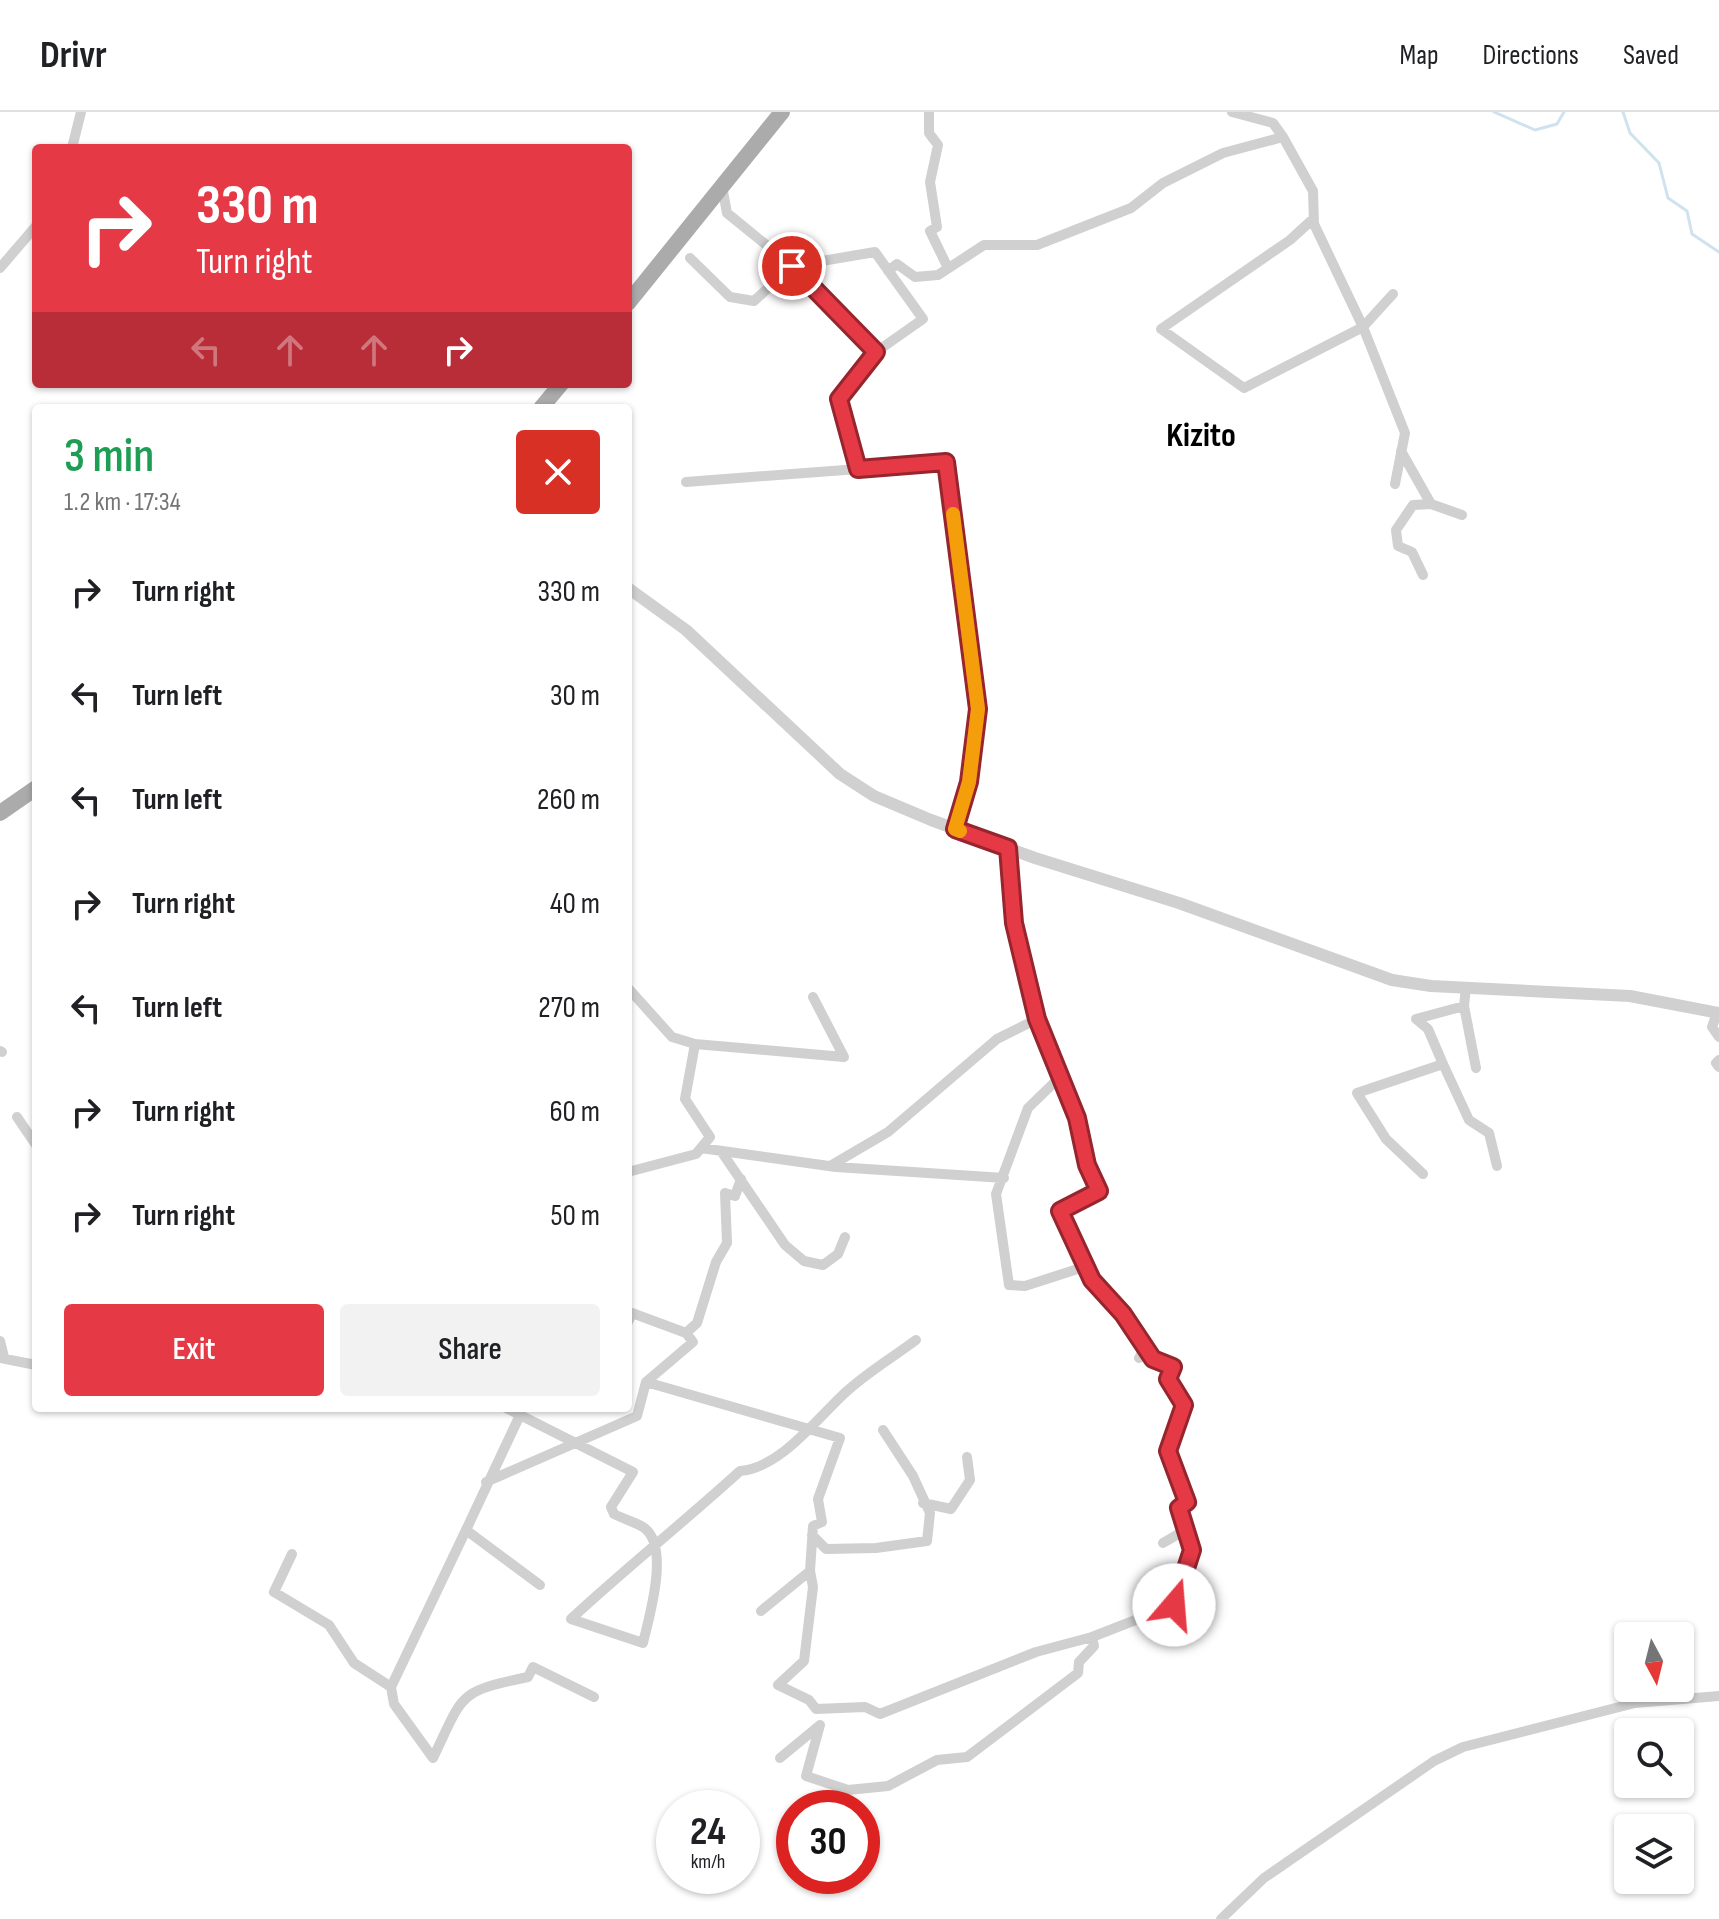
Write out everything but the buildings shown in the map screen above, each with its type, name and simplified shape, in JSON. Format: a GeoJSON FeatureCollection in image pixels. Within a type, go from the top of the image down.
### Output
{"type":"FeatureCollection","features":[{"type":"Feature","properties":{"kind":"main road"},"geometry":{"type":"LineString","coordinates":[[632,298],[782,112]]}},
{"type":"Feature","properties":{"kind":"main road"},"geometry":{"type":"LineString","coordinates":[[544,404],[558,388]]}},
{"type":"Feature","properties":{"kind":"main road"},"geometry":{"type":"LineString","coordinates":[[0,813],[32,791]]}},
{"type":"Feature","properties":{"kind":"street"},"geometry":{"type":"LineString","coordinates":[[73,144],[81,112]]}},
{"type":"Feature","properties":{"kind":"street"},"geometry":{"type":"LineString","coordinates":[[929,112],[929,133],[938,145],[930,182],[937,227],[930,231],[948,268]]}},
{"type":"Feature","properties":{"kind":"street"},"geometry":{"type":"LineString","coordinates":[[1232,112],[1273,118],[1313,191],[1313,219],[1363,327],[1405,433],[1395,484]]}},
{"type":"Feature","properties":{"kind":"street"},"geometry":{"type":"LineString","coordinates":[[888,271],[897,264],[915,277],[938,275],[984,245],[1037,245],[1131,208],[1163,183],[1223,153],[1283,137]]}},
{"type":"Feature","properties":{"kind":"street"},"geometry":{"type":"LineString","coordinates":[[722,186],[727,213],[792,266],[876,352]]}},
{"type":"Feature","properties":{"kind":"street"},"geometry":{"type":"LineString","coordinates":[[1313,219],[1290,240],[1161,329],[1244,388],[1363,327],[1393,294]]}},
{"type":"Feature","properties":{"kind":"street"},"geometry":{"type":"LineString","coordinates":[[0,268],[32,231]]}},
{"type":"Feature","properties":{"kind":"street"},"geometry":{"type":"LineString","coordinates":[[690,258],[730,297],[754,301],[792,266],[875,252],[923,319],[876,352],[839,399],[858,469]]}},
{"type":"Feature","properties":{"kind":"street"},"geometry":{"type":"LineString","coordinates":[[1401,451],[1431,504]]}},
{"type":"Feature","properties":{"kind":"street"},"geometry":{"type":"LineString","coordinates":[[686,482],[946,462],[978,709],[969,782],[955,829]]}},
{"type":"Feature","properties":{"kind":"street"},"geometry":{"type":"LineString","coordinates":[[1423,575],[1412,552],[1398,546],[1396,530],[1413,505],[1431,504],[1462,515]]}},
{"type":"Feature","properties":{"kind":"street"},"geometry":{"type":"LineString","coordinates":[[632,591],[686,630],[840,774],[874,796],[1008,848],[1179,903],[1368,973],[1431,986],[1630,996],[1718,1013],[1712,1027],[1719,1037]]}},
{"type":"Feature","properties":{"kind":"street"},"geometry":{"type":"LineString","coordinates":[[646,1382],[840,1438],[818,1499],[822,1522],[813,1526],[810,1571],[813,1587],[804,1661],[778,1685],[809,1700],[816,1709],[865,1707],[880,1714],[1036,1652],[1092,1637],[1174,1605],[1192,1550],[1179,1508],[1187,1502],[1168,1451],[1184,1405],[1168,1379],[1173,1367],[1153,1359],[1146,1346],[1092,1280],[1060,1211],[1099,1191],[1087,1165],[1077,1118],[1037,1019],[1014,923],[1008,848]]}},
{"type":"Feature","properties":{"kind":"street"},"geometry":{"type":"LineString","coordinates":[[1466,987],[1464,1006],[1476,1068]]}},
{"type":"Feature","properties":{"kind":"street"},"geometry":{"type":"LineString","coordinates":[[632,992],[672,1037],[695,1044],[844,1057],[813,997]]}},
{"type":"Feature","properties":{"kind":"street"},"geometry":{"type":"LineString","coordinates":[[1464,1006],[1416,1019],[1428,1029],[1469,1120],[1489,1133],[1497,1166]]}},
{"type":"Feature","properties":{"kind":"street"},"geometry":{"type":"LineString","coordinates":[[830,1166],[888,1132],[997,1039],[1037,1019]]}},
{"type":"Feature","properties":{"kind":"street"},"geometry":{"type":"LineString","coordinates":[[632,1171],[696,1154],[710,1137],[685,1099],[695,1044]]}},
{"type":"Feature","properties":{"kind":"street"},"geometry":{"type":"LineString","coordinates":[[1719,1060],[1719,1067]]}},
{"type":"Feature","properties":{"kind":"street"},"geometry":{"type":"LineString","coordinates":[[1423,1174],[1386,1139],[1357,1093],[1443,1064]]}},
{"type":"Feature","properties":{"kind":"street"},"geometry":{"type":"LineString","coordinates":[[1059,1078],[1028,1108],[996,1194],[1009,1285],[1025,1286],[1087,1266]]}},
{"type":"Feature","properties":{"kind":"street"},"geometry":{"type":"LineString","coordinates":[[17,1117],[32,1139]]}},
{"type":"Feature","properties":{"kind":"street"},"geometry":{"type":"LineString","coordinates":[[701,1148],[830,1166],[1004,1178]]}},
{"type":"Feature","properties":{"kind":"street"},"geometry":{"type":"LineString","coordinates":[[721,1151],[785,1245],[804,1261],[823,1265],[838,1254],[845,1237]]}},
{"type":"Feature","properties":{"kind":"street"},"geometry":{"type":"LineString","coordinates":[[686,1333],[697,1323],[716,1262],[727,1243],[725,1193],[735,1196],[741,1179]]}},
{"type":"Feature","properties":{"kind":"street"},"geometry":{"type":"LineString","coordinates":[[486,1482],[637,1416],[646,1382],[693,1342],[686,1333],[632,1313]]}},
{"type":"Feature","properties":{"kind":"street"},"geometry":{"type":"LineString","coordinates":[[594,1697],[533,1667],[528,1677],[479,1687],[461,1700],[433,1758],[394,1704],[391,1687],[521,1412],[633,1472],[611,1507],[614,1514],[644,1527],[656,1548],[656,1582],[643,1643],[571,1619],[617,1576],[656,1548],[740,1471],[751,1470],[811,1430],[846,1392],[916,1340]]}},
{"type":"Feature","properties":{"kind":"street"},"geometry":{"type":"LineString","coordinates":[[0,1341],[2,1358],[32,1364]]}},
{"type":"Feature","properties":{"kind":"street"},"geometry":{"type":"LineString","coordinates":[[1139,1358],[1146,1346]]}},
{"type":"Feature","properties":{"kind":"street"},"geometry":{"type":"LineString","coordinates":[[812,1535],[826,1549],[876,1548],[927,1541],[930,1513],[913,1476],[883,1430]]}},
{"type":"Feature","properties":{"kind":"street"},"geometry":{"type":"LineString","coordinates":[[923,1503],[951,1509],[970,1480],[967,1457]]}},
{"type":"Feature","properties":{"kind":"street"},"geometry":{"type":"LineString","coordinates":[[466,1530],[540,1585]]}},
{"type":"Feature","properties":{"kind":"street"},"geometry":{"type":"LineString","coordinates":[[1163,1543],[1185,1530]]}},
{"type":"Feature","properties":{"kind":"street"},"geometry":{"type":"LineString","coordinates":[[292,1554],[274,1592],[329,1625],[354,1663],[391,1687]]}},
{"type":"Feature","properties":{"kind":"street"},"geometry":{"type":"LineString","coordinates":[[761,1611],[810,1571]]}},
{"type":"Feature","properties":{"kind":"street"},"geometry":{"type":"LineString","coordinates":[[780,1758],[820,1725],[806,1776],[848,1790],[888,1786],[937,1760],[967,1757],[1078,1673],[1079,1662],[1094,1646],[1092,1637]]}},
{"type":"Feature","properties":{"kind":"street"},"geometry":{"type":"LineString","coordinates":[[1221,1919],[1264,1878],[1434,1761],[1463,1747],[1635,1703],[1719,1696]]}},
{"type":"Feature","properties":{"kind":"waterway"},"geometry":{"type":"LineString","coordinates":[[1494,112],[1535,130],[1557,124],[1564,112]]}},
{"type":"Feature","properties":{"kind":"waterway"},"geometry":{"type":"LineString","coordinates":[[1623,112],[1630,133],[1659,163],[1668,198],[1687,211],[1692,234],[1719,252]]}},
{"type":"Feature","properties":{"kind":"slow traffic"},"geometry":{"type":"LineString","coordinates":[[953,514],[978,709],[969,782],[955,829],[960,831]]}},
{"type":"Feature","properties":{"kind":"district","name":"Kizito"},"geometry":{"type":"Point","coordinates":[1201,435]}},
{"type":"Feature","properties":{"kind":"route"},"geometry":{"type":"LineString","coordinates":[[792,266],[876,352],[839,399],[858,469],[946,462],[978,709],[969,782],[955,829],[1008,848],[1014,923],[1037,1019],[1077,1118],[1087,1165],[1099,1191],[1060,1211],[1092,1280],[1123,1314],[1153,1359],[1173,1367],[1168,1379],[1184,1405],[1168,1451],[1187,1502],[1179,1508],[1192,1550],[1174,1605]]}}]}
